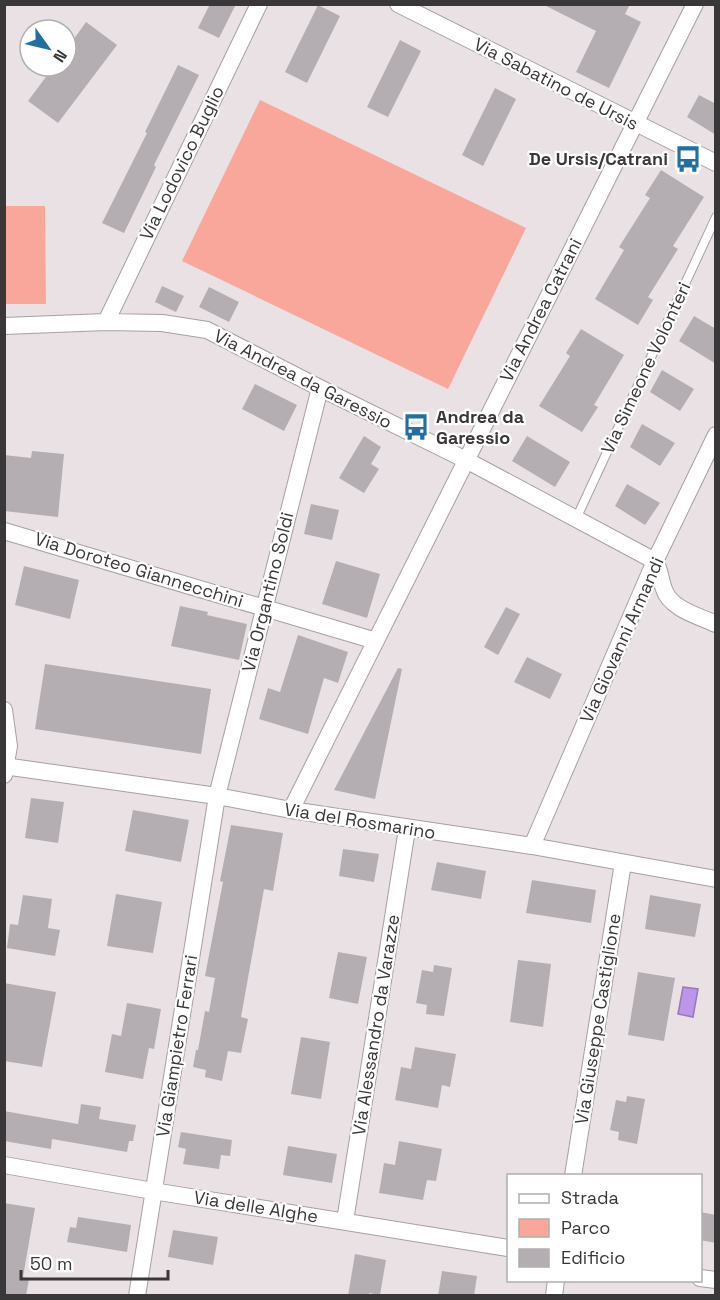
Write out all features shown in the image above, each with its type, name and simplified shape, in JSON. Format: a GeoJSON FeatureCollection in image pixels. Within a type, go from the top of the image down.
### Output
{"type":"FeatureCollection","features":[{"type":"Feature","properties":{"kind":"street","name":"Via Lodovico Buglio"},"geometry":{"type":"LineString","coordinates":[[106,322],[259,4]]}},
{"type":"Feature","properties":{"kind":"street","name":"Via Sabatino de Ursis"},"geometry":{"type":"LineString","coordinates":[[398,4],[716,163]]}},
{"type":"Feature","properties":{"kind":"street","name":"Via Andrea Catrani"},"geometry":{"type":"LineString","coordinates":[[291,810],[695,4]]}},
{"type":"Feature","properties":{"kind":"street","name":"Via Andrea da Garessio"},"geometry":{"type":"LineString","coordinates":[[4,326],[106,322],[162,323],[207,330],[466,460],[655,561]]}},
{"type":"Feature","properties":{"kind":"street","name":"Via Organtino Soldi"},"geometry":{"type":"LineString","coordinates":[[217,796],[320,388]]}},
{"type":"Feature","properties":{"kind":"street","name":"Via Giovanni Armandi"},"geometry":{"type":"LineString","coordinates":[[531,846],[655,561],[716,435]]}},
{"type":"Feature","properties":{"kind":"street","name":"Via Doroteo Giannecchini"},"geometry":{"type":"LineString","coordinates":[[4,531],[376,641]]}},
{"type":"Feature","properties":{"kind":"street"},"geometry":{"type":"LineString","coordinates":[[655,561],[664,589],[675,604],[716,624]]}},
{"type":"Feature","properties":{"kind":"street"},"geometry":{"type":"LineString","coordinates":[[4,710],[9,746],[5,769]]}},
{"type":"Feature","properties":{"kind":"street","name":"Via del Rosmarino"},"geometry":{"type":"LineString","coordinates":[[5,769],[217,796],[407,829],[531,846],[716,879]]}},
{"type":"Feature","properties":{"kind":"street","name":"Via Giampietro Ferrari"},"geometry":{"type":"LineString","coordinates":[[137,1296],[217,796]]}},
{"type":"Feature","properties":{"kind":"street","name":"Via Alessandro da Varazze"},"geometry":{"type":"LineString","coordinates":[[345,1221],[407,829]]}},
{"type":"Feature","properties":{"kind":"street","name":"Via Giuseppe Castiglione"},"geometry":{"type":"LineString","coordinates":[[573,1174],[623,863]]}},
{"type":"Feature","properties":{"kind":"street","name":"Via delle Alghe"},"geometry":{"type":"LineString","coordinates":[[4,1165],[507,1248]]}},
{"type":"Feature","properties":{"kind":"lane","name":"Via Simeone Volonteri"},"geometry":{"type":"LineString","coordinates":[[576,519],[716,217]]}},
{"type":"Feature","properties":{"kind":"green space"},"geometry":{"type":"Polygon","coordinates":[[[260,100],[526,228],[448,389],[182,261],[260,100]]]}},
{"type":"Feature","properties":{"kind":"green space"},"geometry":{"type":"Polygon","coordinates":[[[5,206],[45,206],[46,304],[5,304],[5,206]]]}},
{"type":"Feature","properties":{"kind":"shaded area"},"geometry":{"type":"Polygon","coordinates":[[[683,987],[698,989],[693,1017],[678,1014],[683,987]]]}},
{"type":"Feature","properties":{"kind":"building"},"geometry":{"type":"Polygon","coordinates":[[[210,4],[236,4],[219,38],[198,28],[210,4]]]}},
{"type":"Feature","properties":{"kind":"building"},"geometry":{"type":"Polygon","coordinates":[[[542,4],[630,4],[625,14],[641,22],[609,88],[576,72],[596,31],[542,4]]]}},
{"type":"Feature","properties":{"kind":"building"},"geometry":{"type":"Polygon","coordinates":[[[318,5],[340,16],[307,83],[285,72],[318,5]]]}},
{"type":"Feature","properties":{"kind":"building"},"geometry":{"type":"Polygon","coordinates":[[[86,22],[117,45],[58,123],[28,101],[45,78],[78,78],[78,33],[86,22]]]}},
{"type":"Feature","properties":{"kind":"building"},"geometry":{"type":"Polygon","coordinates":[[[400,40],[421,51],[388,117],[367,107],[400,40]]]}},
{"type":"Feature","properties":{"kind":"building"},"geometry":{"type":"Polygon","coordinates":[[[178,65],[199,75],[154,165],[156,167],[124,233],[102,223],[178,65]]]}},
{"type":"Feature","properties":{"kind":"building"},"geometry":{"type":"Polygon","coordinates":[[[495,88],[516,99],[483,166],[462,155],[495,88]]]}},
{"type":"Feature","properties":{"kind":"building"},"geometry":{"type":"Polygon","coordinates":[[[699,95],[716,104],[716,135],[687,117],[699,95]]]}},
{"type":"Feature","properties":{"kind":"building"},"geometry":{"type":"Polygon","coordinates":[[[661,170],[704,197],[673,246],[678,249],[648,297],[653,300],[638,325],[595,299],[624,250],[619,247],[650,198],[645,195],[661,170]]]}},
{"type":"Feature","properties":{"kind":"building"},"geometry":{"type":"Polygon","coordinates":[[[162,286],[184,296],[176,312],[155,302],[162,286]]]}},
{"type":"Feature","properties":{"kind":"building"},"geometry":{"type":"Polygon","coordinates":[[[209,287],[239,302],[229,322],[199,307],[209,287]]]}},
{"type":"Feature","properties":{"kind":"building"},"geometry":{"type":"Polygon","coordinates":[[[694,316],[716,329],[716,364],[679,341],[694,316]]]}},
{"type":"Feature","properties":{"kind":"building"},"geometry":{"type":"Polygon","coordinates":[[[581,329],[624,355],[594,405],[598,407],[582,432],[539,406],[570,356],[566,353],[581,329]]]}},
{"type":"Feature","properties":{"kind":"building"},"geometry":{"type":"Polygon","coordinates":[[[662,370],[694,389],[680,411],[650,392],[662,370]]]}},
{"type":"Feature","properties":{"kind":"building"},"geometry":{"type":"Polygon","coordinates":[[[255,384],[297,405],[284,431],[242,409],[255,384]]]}},
{"type":"Feature","properties":{"kind":"building"},"geometry":{"type":"Polygon","coordinates":[[[642,424],[675,443],[660,466],[630,447],[642,424]]]}},
{"type":"Feature","properties":{"kind":"building"},"geometry":{"type":"Polygon","coordinates":[[[364,436],[381,447],[371,464],[379,469],[364,493],[339,478],[364,436]]]}},
{"type":"Feature","properties":{"kind":"building"},"geometry":{"type":"Polygon","coordinates":[[[527,436],[570,462],[555,487],[512,461],[527,436]]]}},
{"type":"Feature","properties":{"kind":"building"},"geometry":{"type":"Polygon","coordinates":[[[32,451],[64,454],[58,517],[4,511],[4,455],[31,458],[32,451]]]}},
{"type":"Feature","properties":{"kind":"building"},"geometry":{"type":"Polygon","coordinates":[[[627,484],[660,503],[645,525],[615,506],[627,484]]]}},
{"type":"Feature","properties":{"kind":"building"},"geometry":{"type":"Polygon","coordinates":[[[311,504],[339,510],[332,540],[304,534],[311,504]]]}},
{"type":"Feature","properties":{"kind":"building"},"geometry":{"type":"Polygon","coordinates":[[[336,561],[380,574],[367,618],[322,604],[336,561]]]}},
{"type":"Feature","properties":{"kind":"building"},"geometry":{"type":"Polygon","coordinates":[[[24,566],[79,580],[70,619],[15,605],[24,566]]]}},
{"type":"Feature","properties":{"kind":"building"},"geometry":{"type":"Polygon","coordinates":[[[180,606],[247,624],[239,660],[171,646],[180,606]]]}},
{"type":"Feature","properties":{"kind":"building"},"geometry":{"type":"Polygon","coordinates":[[[506,607],[520,614],[498,655],[484,647],[506,607]]]}},
{"type":"Feature","properties":{"kind":"building"},"geometry":{"type":"Polygon","coordinates":[[[298,635],[348,652],[338,683],[324,678],[308,734],[259,719],[268,688],[280,692],[298,635]]]}},
{"type":"Feature","properties":{"kind":"building"},"geometry":{"type":"Polygon","coordinates":[[[527,657],[562,674],[550,699],[514,682],[527,657]]]}},
{"type":"Feature","properties":{"kind":"building"},"geometry":{"type":"Polygon","coordinates":[[[45,664],[211,689],[201,754],[35,729],[45,664]]]}},
{"type":"Feature","properties":{"kind":"building"},"geometry":{"type":"Polygon","coordinates":[[[398,668],[402,669],[375,799],[334,790],[398,668]]]}},
{"type":"Feature","properties":{"kind":"building"},"geometry":{"type":"Polygon","coordinates":[[[31,798],[64,802],[58,843],[25,838],[31,798]]]}},
{"type":"Feature","properties":{"kind":"building"},"geometry":{"type":"Polygon","coordinates":[[[133,810],[189,820],[181,862],[125,851],[133,810]]]}},
{"type":"Feature","properties":{"kind":"building"},"geometry":{"type":"Polygon","coordinates":[[[231,825],[283,833],[273,891],[264,889],[241,1017],[248,1019],[241,1053],[228,1051],[222,1081],[205,1077],[206,1070],[193,1067],[205,1011],[209,1012],[215,978],[205,976],[231,825]]]}},
{"type":"Feature","properties":{"kind":"building"},"geometry":{"type":"Polygon","coordinates":[[[343,849],[379,854],[374,882],[339,876],[343,849]]]}},
{"type":"Feature","properties":{"kind":"building"},"geometry":{"type":"Polygon","coordinates":[[[437,862],[486,871],[481,899],[431,890],[437,862]]]}},
{"type":"Feature","properties":{"kind":"building"},"geometry":{"type":"Polygon","coordinates":[[[532,880],[596,890],[591,923],[526,913],[532,880]]]}},
{"type":"Feature","properties":{"kind":"building"},"geometry":{"type":"Polygon","coordinates":[[[116,894],[162,902],[153,953],[107,946],[116,894]]]}},
{"type":"Feature","properties":{"kind":"building"},"geometry":{"type":"Polygon","coordinates":[[[23,895],[52,899],[48,928],[60,930],[55,956],[7,948],[10,924],[18,925],[23,895]]]}},
{"type":"Feature","properties":{"kind":"building"},"geometry":{"type":"Polygon","coordinates":[[[650,895],[701,904],[695,937],[645,929],[650,895]]]}},
{"type":"Feature","properties":{"kind":"building"},"geometry":{"type":"Polygon","coordinates":[[[338,952],[367,957],[358,1004],[329,998],[338,952]]]}},
{"type":"Feature","properties":{"kind":"building"},"geometry":{"type":"Polygon","coordinates":[[[518,960],[551,964],[543,1027],[510,1022],[518,960]]]}},
{"type":"Feature","properties":{"kind":"building"},"geometry":{"type":"Polygon","coordinates":[[[434,965],[452,968],[444,1016],[426,1014],[427,1005],[416,1003],[422,970],[433,972],[434,965]]]}},
{"type":"Feature","properties":{"kind":"building"},"geometry":{"type":"Polygon","coordinates":[[[638,972],[675,978],[664,1041],[628,1035],[638,972]]]}},
{"type":"Feature","properties":{"kind":"building"},"geometry":{"type":"Polygon","coordinates":[[[4,983],[56,992],[42,1067],[4,1061],[4,983]]]}},
{"type":"Feature","properties":{"kind":"building"},"geometry":{"type":"Polygon","coordinates":[[[127,1003],[161,1009],[154,1049],[149,1048],[143,1079],[105,1072],[112,1034],[121,1036],[127,1003]]]}},
{"type":"Feature","properties":{"kind":"building"},"geometry":{"type":"Polygon","coordinates":[[[301,1037],[330,1042],[321,1099],[291,1094],[301,1037]]]}},
{"type":"Feature","properties":{"kind":"building"},"geometry":{"type":"Polygon","coordinates":[[[415,1047],[456,1054],[450,1087],[442,1085],[438,1108],[395,1100],[401,1067],[411,1069],[415,1047]]]}},
{"type":"Feature","properties":{"kind":"building"},"geometry":{"type":"Polygon","coordinates":[[[627,1096],[645,1099],[637,1144],[618,1140],[619,1132],[610,1130],[616,1100],[626,1102],[627,1096]]]}},
{"type":"Feature","properties":{"kind":"building"},"geometry":{"type":"Polygon","coordinates":[[[81,1104],[101,1107],[99,1119],[136,1125],[133,1141],[129,1141],[127,1152],[52,1139],[51,1149],[4,1141],[4,1111],[78,1124],[81,1104]]]}},
{"type":"Feature","properties":{"kind":"building"},"geometry":{"type":"Polygon","coordinates":[[[181,1132],[232,1140],[230,1156],[221,1155],[219,1169],[183,1164],[186,1149],[178,1147],[181,1132]]]}},
{"type":"Feature","properties":{"kind":"building"},"geometry":{"type":"Polygon","coordinates":[[[399,1141],[442,1149],[436,1181],[427,1180],[423,1200],[379,1193],[384,1163],[395,1165],[399,1141]]]}},
{"type":"Feature","properties":{"kind":"building"},"geometry":{"type":"Polygon","coordinates":[[[288,1146],[337,1154],[332,1183],[283,1175],[288,1146]]]}},
{"type":"Feature","properties":{"kind":"building"},"geometry":{"type":"Polygon","coordinates":[[[4,1203],[35,1208],[23,1277],[29,1279],[26,1296],[4,1296],[4,1203]]]}},
{"type":"Feature","properties":{"kind":"building"},"geometry":{"type":"Polygon","coordinates":[[[702,1212],[716,1215],[716,1243],[702,1240],[702,1212]]]}},
{"type":"Feature","properties":{"kind":"building"},"geometry":{"type":"Polygon","coordinates":[[[78,1217],[131,1225],[127,1252],[67,1242],[70,1227],[76,1228],[78,1217]]]}},
{"type":"Feature","properties":{"kind":"building"},"geometry":{"type":"Polygon","coordinates":[[[173,1230],[218,1237],[213,1265],[168,1257],[173,1230]]]}},
{"type":"Feature","properties":{"kind":"building"},"geometry":{"type":"Polygon","coordinates":[[[355,1254],[386,1260],[380,1295],[369,1293],[369,1296],[348,1296],[355,1254]]]}},
{"type":"Feature","properties":{"kind":"building"},"geometry":{"type":"Polygon","coordinates":[[[442,1271],[477,1276],[474,1296],[438,1296],[442,1271]]]}},
{"type":"Feature","properties":{"kind":"place","name":"De Ursis/Catrani"},"geometry":{"type":"Point","coordinates":[688,159]}},
{"type":"Feature","properties":{"kind":"place","name":"Andrea da Garessio"},"geometry":{"type":"Point","coordinates":[416,427]}}]}
